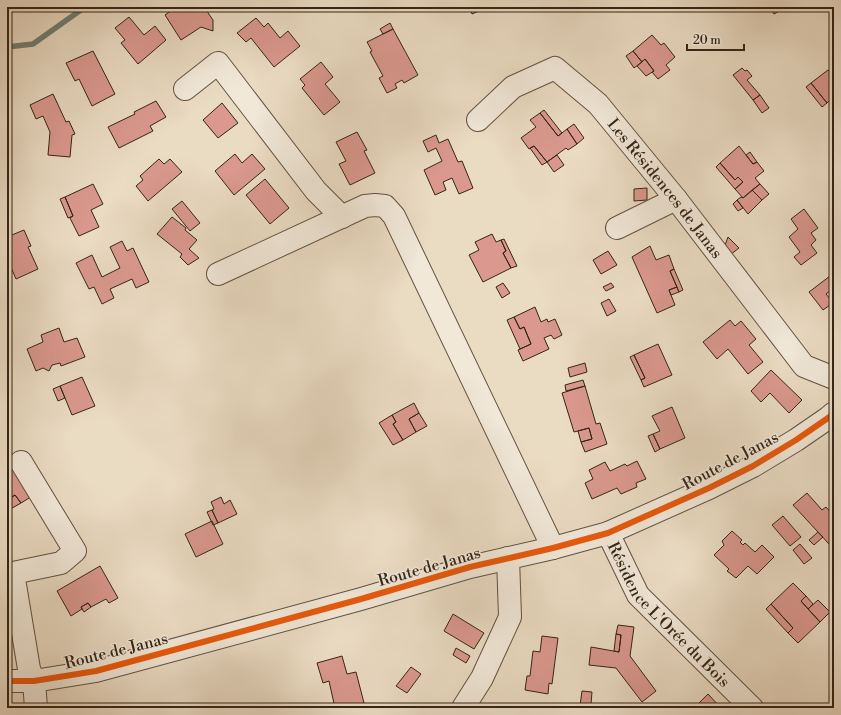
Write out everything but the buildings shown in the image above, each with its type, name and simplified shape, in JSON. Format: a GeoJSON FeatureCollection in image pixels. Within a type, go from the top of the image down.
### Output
{"type":"FeatureCollection","features":[{"type":"Feature","properties":{"kind":"street"},"geometry":{"type":"LineString","coordinates":[[185,89],[218,63],[316,191],[342,217]]}},
{"type":"Feature","properties":{"kind":"street","name":"Les Résidences de Janas"},"geometry":{"type":"LineString","coordinates":[[478,120],[513,87],[556,68],[598,104],[676,199],[804,366],[834,378]]}},
{"type":"Feature","properties":{"kind":"street"},"geometry":{"type":"LineString","coordinates":[[617,228],[676,199]]}},
{"type":"Feature","properties":{"kind":"street"},"geometry":{"type":"LineString","coordinates":[[218,274],[365,206],[385,206],[394,216],[553,548]]}},
{"type":"Feature","properties":{"kind":"street","name":"Route de Janas"},"geometry":{"type":"LineString","coordinates":[[7,681],[34,681],[96,671],[361,599],[470,567],[553,548],[608,533],[710,488],[753,466],[796,440],[834,413]]}},
{"type":"Feature","properties":{"kind":"street"},"geometry":{"type":"LineString","coordinates":[[21,462],[76,551],[62,563],[10,568],[29,669],[34,681],[36,708]]}},
{"type":"Feature","properties":{"kind":"street","name":"Résidence L'Orée du Bois"},"geometry":{"type":"LineString","coordinates":[[608,533],[638,595],[752,708]]}},
{"type":"Feature","properties":{"kind":"street"},"geometry":{"type":"LineString","coordinates":[[463,708],[482,678],[510,617],[508,558]]}},
{"type":"Feature","properties":{"kind":"waterway"},"geometry":{"type":"LineString","coordinates":[[7,47],[33,44],[85,7]]}},
{"type":"Feature","properties":{"kind":"cycle path"},"geometry":{"type":"LineString","coordinates":[[7,681],[34,681],[96,671],[361,599],[470,567],[553,548],[608,533],[709,488],[753,466],[796,440],[834,413]]}}]}
